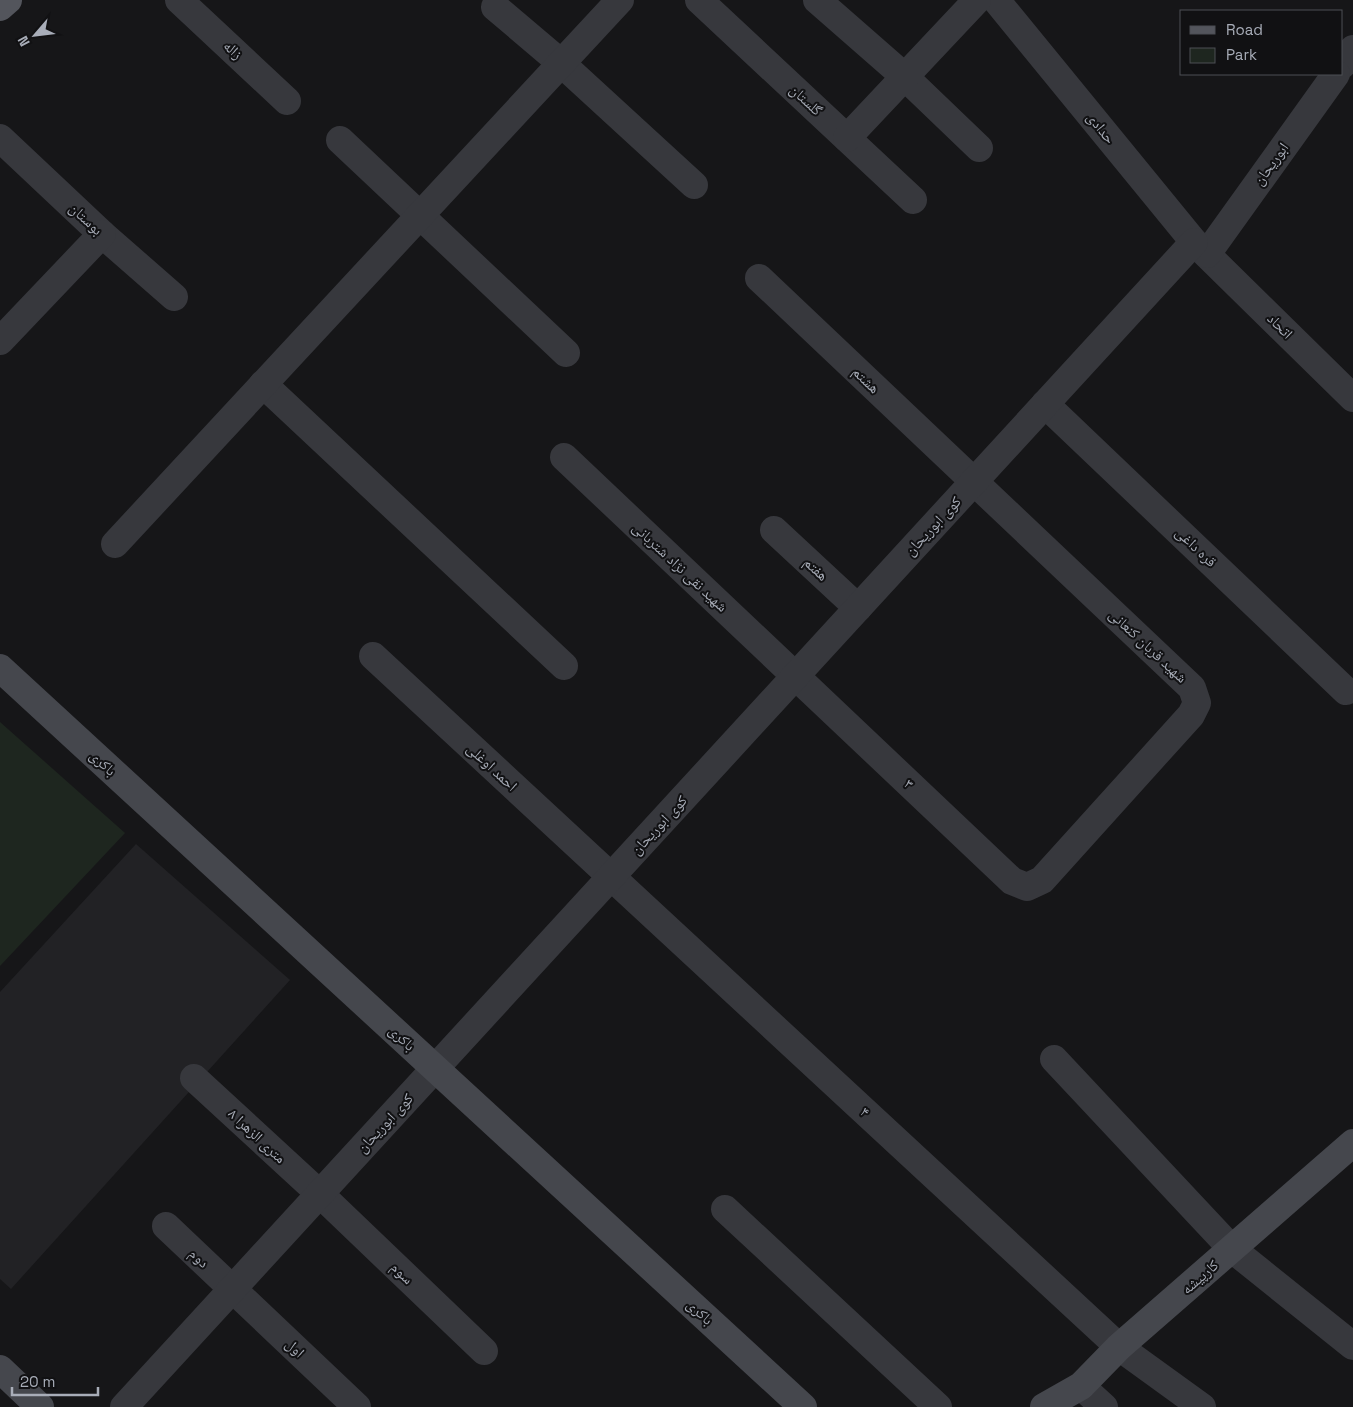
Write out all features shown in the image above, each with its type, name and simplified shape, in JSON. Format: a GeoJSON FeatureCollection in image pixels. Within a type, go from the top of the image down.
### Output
{"type":"FeatureCollection","features":[{"type":"Feature","properties":{"kind":"main road"},"geometry":{"type":"LineString","coordinates":[[0,7],[8,0]]}},
{"type":"Feature","properties":{"kind":"street","name":"زاله"},"geometry":{"type":"LineString","coordinates":[[179,0],[287,101]]}},
{"type":"Feature","properties":{"kind":"street"},"geometry":{"type":"LineString","coordinates":[[115,544],[620,0]]}},
{"type":"Feature","properties":{"kind":"street","name":"گلستان"},"geometry":{"type":"LineString","coordinates":[[699,0],[914,200]]}},
{"type":"Feature","properties":{"kind":"street"},"geometry":{"type":"LineString","coordinates":[[817,0],[905,76],[979,148]]}},
{"type":"Feature","properties":{"kind":"street"},"geometry":{"type":"LineString","coordinates":[[847,138],[977,0]]}},
{"type":"Feature","properties":{"kind":"street","name":"حدادی"},"geometry":{"type":"LineString","coordinates":[[996,0],[1200,248]]}},
{"type":"Feature","properties":{"kind":"street"},"geometry":{"type":"LineString","coordinates":[[495,8],[561,63],[694,185]]}},
{"type":"Feature","properties":{"kind":"street"},"geometry":{"type":"LineString","coordinates":[[1343,64],[1353,49]]}},
{"type":"Feature","properties":{"kind":"street","name":"ابوریحان"},"geometry":{"type":"LineString","coordinates":[[1200,248],[1335,75]]}},
{"type":"Feature","properties":{"kind":"street","name":"بوستان"},"geometry":{"type":"LineString","coordinates":[[0,138],[102,234],[174,297]]}},
{"type":"Feature","properties":{"kind":"street"},"geometry":{"type":"LineString","coordinates":[[340,140],[566,353]]}},
{"type":"Feature","properties":{"kind":"street"},"geometry":{"type":"LineString","coordinates":[[0,341],[102,234]]}},
{"type":"Feature","properties":{"kind":"street","name":"اتحاد"},"geometry":{"type":"LineString","coordinates":[[1200,248],[1353,398]]}},
{"type":"Feature","properties":{"kind":"street","name":"کوی ابوریحان"},"geometry":{"type":"LineString","coordinates":[[124,1407],[1046,404],[1200,248]]}},
{"type":"Feature","properties":{"kind":"street","name":"هشتم"},"geometry":{"type":"LineString","coordinates":[[759,278],[974,482]]}},
{"type":"Feature","properties":{"kind":"street"},"geometry":{"type":"LineString","coordinates":[[263,384],[564,666]]}},
{"type":"Feature","properties":{"kind":"street","name":"قره داغی"},"geometry":{"type":"LineString","coordinates":[[1046,404],[1346,691]]}},
{"type":"Feature","properties":{"kind":"street","name":"شهید نقی نژاد شتربانی"},"geometry":{"type":"LineString","coordinates":[[564,457],[795,677]]}},
{"type":"Feature","properties":{"kind":"street","name":"شهید قربان کنعانی"},"geometry":{"type":"LineString","coordinates":[[974,482],[1192,688],[1197,703],[1191,715],[1042,880],[1027,887]]}},
{"type":"Feature","properties":{"kind":"street","name":"هفتم"},"geometry":{"type":"LineString","coordinates":[[774,530],[858,608]]}},
{"type":"Feature","properties":{"kind":"street","name":"احمد اوغلی"},"geometry":{"type":"LineString","coordinates":[[373,656],[611,877]]}},
{"type":"Feature","properties":{"kind":"street","name":"باکری"},"geometry":{"type":"LineString","coordinates":[[0,668],[803,1407]]}},
{"type":"Feature","properties":{"kind":"street","name":"۳"},"geometry":{"type":"LineString","coordinates":[[795,677],[1012,881],[1027,887]]}},
{"type":"Feature","properties":{"kind":"street","name":"۴"},"geometry":{"type":"LineString","coordinates":[[611,877],[1119,1348],[1202,1407]]}},
{"type":"Feature","properties":{"kind":"street"},"geometry":{"type":"LineString","coordinates":[[1054,1059],[1232,1249],[1353,1346]]}},
{"type":"Feature","properties":{"kind":"street","name":"۸ متری الزهرا"},"geometry":{"type":"LineString","coordinates":[[194,1078],[320,1194]]}},
{"type":"Feature","properties":{"kind":"street","name":"کارپیشه"},"geometry":{"type":"LineString","coordinates":[[1044,1407],[1081,1386],[1119,1348],[1353,1143]]}},
{"type":"Feature","properties":{"kind":"street","name":"سوم"},"geometry":{"type":"LineString","coordinates":[[320,1194],[484,1351]]}},
{"type":"Feature","properties":{"kind":"street"},"geometry":{"type":"LineString","coordinates":[[725,1208],[938,1407]]}},
{"type":"Feature","properties":{"kind":"street","name":"دوم"},"geometry":{"type":"LineString","coordinates":[[166,1226],[232,1289]]}},
{"type":"Feature","properties":{"kind":"street","name":"اول"},"geometry":{"type":"LineString","coordinates":[[232,1289],[357,1407]]}},
{"type":"Feature","properties":{"kind":"street"},"geometry":{"type":"LineString","coordinates":[[0,1369],[40,1407]]}},
{"type":"Feature","properties":{"kind":"street"},"geometry":{"type":"LineString","coordinates":[[1081,1386],[1104,1407]]}},
{"type":"Feature","properties":{"kind":"shaded area"},"geometry":{"type":"Polygon","coordinates":[[[136,844],[290,980],[11,1289],[0,1279],[0,992],[136,844]]]}},
{"type":"Feature","properties":{"kind":"green space"},"geometry":{"type":"Polygon","coordinates":[[[0,722],[125,833],[0,966],[0,722]]]}}]}
